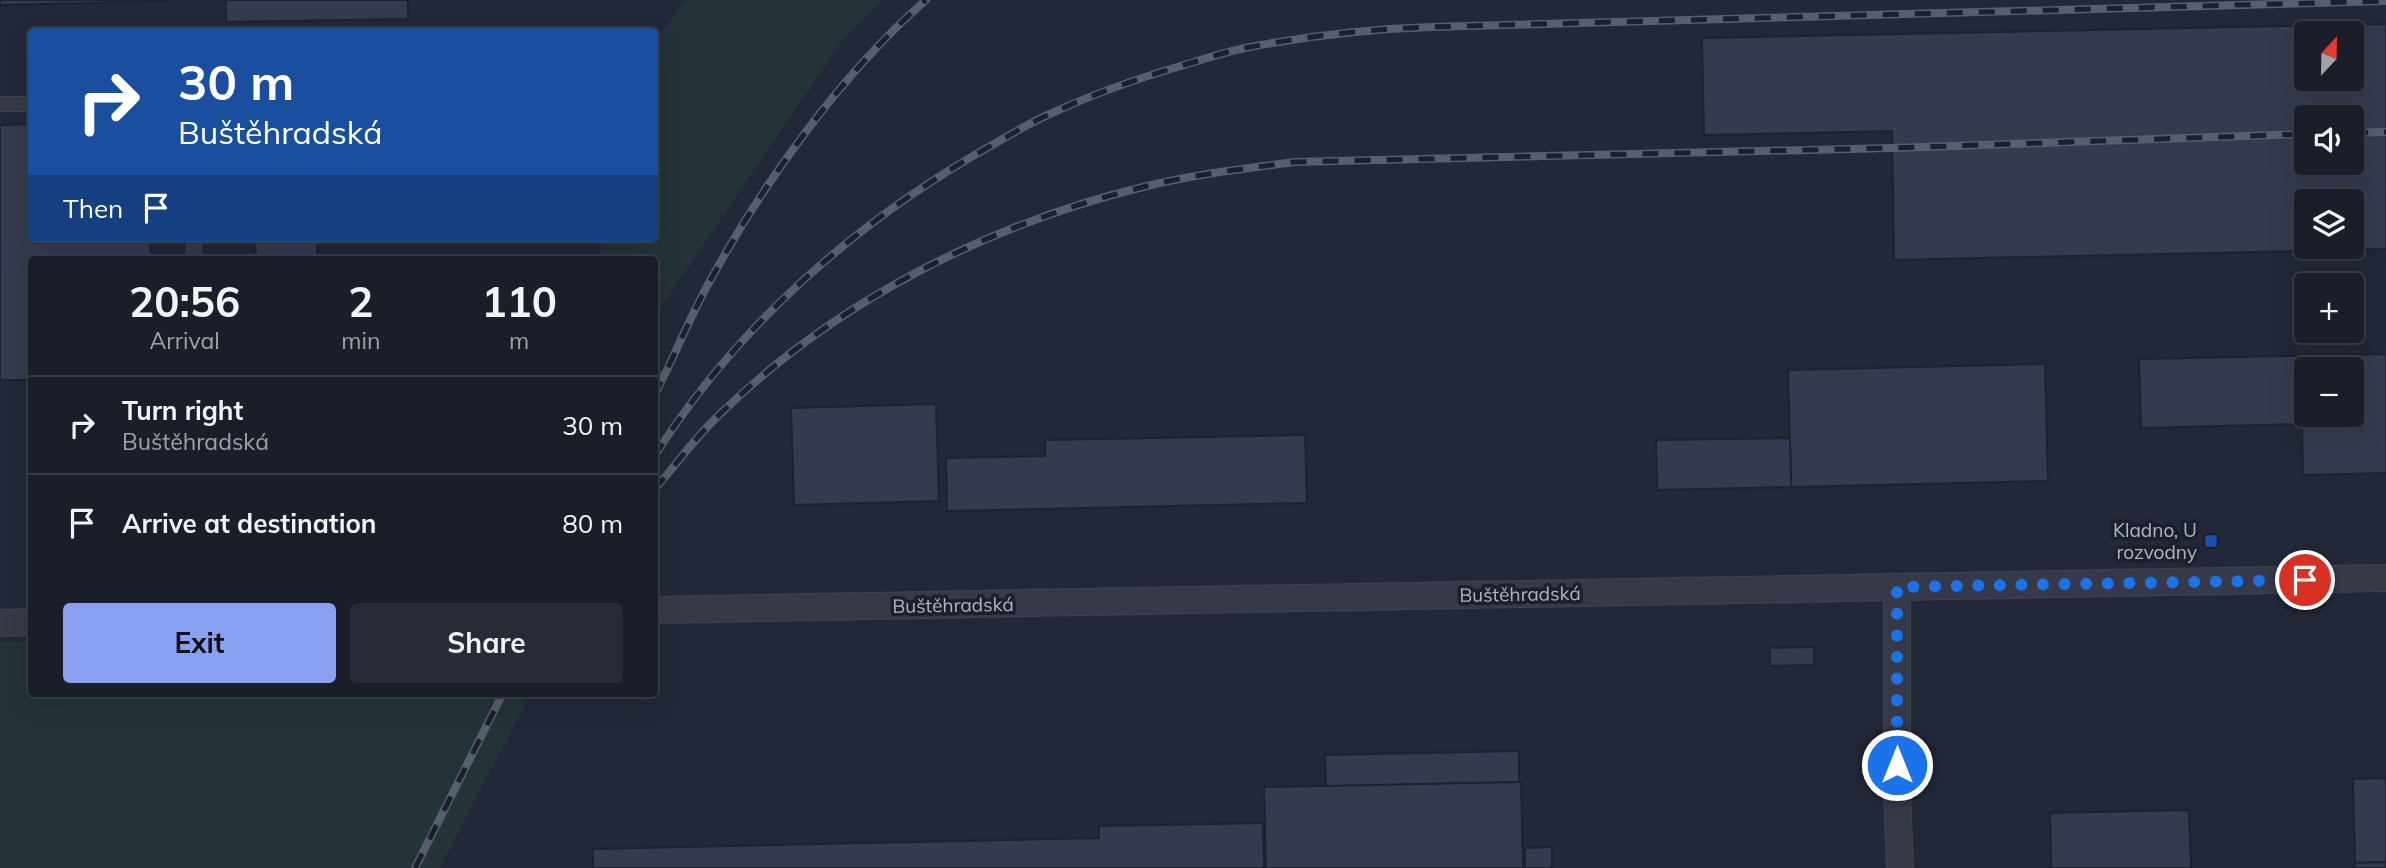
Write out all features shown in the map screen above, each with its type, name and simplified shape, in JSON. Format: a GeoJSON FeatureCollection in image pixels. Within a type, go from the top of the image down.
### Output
{"type":"FeatureCollection","features":[{"type":"Feature","properties":{"kind":"street","name":"Buštěhradská"},"geometry":{"type":"LineString","coordinates":[[658,610],[2386,578]]}},
{"type":"Feature","properties":{"kind":"street"},"geometry":{"type":"LineString","coordinates":[[1897,587],[1897,790],[1900,868]]}},
{"type":"Feature","properties":{"kind":"street"},"geometry":{"type":"LineString","coordinates":[[0,622],[28,622]]}},
{"type":"Feature","properties":{"kind":"lane"},"geometry":{"type":"LineString","coordinates":[[0,104],[28,104]]}},
{"type":"Feature","properties":{"kind":"shaded area"},"geometry":{"type":"Polygon","coordinates":[[[685,0],[883,0],[839,45],[658,312],[658,256],[599,256],[602,242],[658,242],[658,38],[685,0]]]}},
{"type":"Feature","properties":{"kind":"shaded area"},"geometry":{"type":"Polygon","coordinates":[[[28,641],[28,697],[529,697],[440,868],[0,868],[0,642],[28,641]]]}},
{"type":"Feature","properties":{"kind":"building"},"geometry":{"type":"Polygon","coordinates":[[[0,0],[167,0],[167,1],[0,5],[0,0]]]}},
{"type":"Feature","properties":{"kind":"building"},"geometry":{"type":"Polygon","coordinates":[[[226,0],[408,0],[408,19],[226,22],[226,0]]]}},
{"type":"Feature","properties":{"kind":"building"},"geometry":{"type":"Polygon","coordinates":[[[2364,24],[2386,24],[2386,249],[2364,249],[2364,189],[2294,189],[2294,251],[1894,260],[1892,131],[1704,135],[1702,38],[2294,26],[2294,91],[2364,91],[2364,24]]]}},
{"type":"Feature","properties":{"kind":"building"},"geometry":{"type":"Polygon","coordinates":[[[28,124],[28,242],[150,242],[151,256],[28,256],[28,380],[0,380],[0,125],[28,124]]]}},
{"type":"Feature","properties":{"kind":"building"},"geometry":{"type":"Polygon","coordinates":[[[255,242],[317,242],[317,256],[256,256],[255,242]]]}},
{"type":"Feature","properties":{"kind":"building"},"geometry":{"type":"Polygon","coordinates":[[[2386,354],[2386,473],[2303,475],[2302,427],[2364,427],[2364,357],[2294,357],[2294,424],[2141,428],[2139,359],[2386,354]]]}},
{"type":"Feature","properties":{"kind":"building"},"geometry":{"type":"Polygon","coordinates":[[[2045,364],[2048,481],[1791,487],[1788,370],[2045,364]]]}},
{"type":"Feature","properties":{"kind":"building"},"geometry":{"type":"Polygon","coordinates":[[[936,404],[939,501],[794,505],[791,408],[936,404]]]}},
{"type":"Feature","properties":{"kind":"building"},"geometry":{"type":"Polygon","coordinates":[[[1305,435],[1307,503],[947,511],[946,458],[1045,456],[1045,440],[1305,435]]]}},
{"type":"Feature","properties":{"kind":"building"},"geometry":{"type":"Polygon","coordinates":[[[1790,438],[1791,487],[1657,490],[1656,440],[1790,438]]]}},
{"type":"Feature","properties":{"kind":"building"},"geometry":{"type":"Polygon","coordinates":[[[1814,647],[1814,665],[1770,666],[1770,648],[1814,647]]]}},
{"type":"Feature","properties":{"kind":"building"},"geometry":{"type":"Polygon","coordinates":[[[1519,751],[1519,782],[1326,787],[1325,755],[1519,751]]]}},
{"type":"Feature","properties":{"kind":"building"},"geometry":{"type":"Polygon","coordinates":[[[2386,778],[2386,862],[2355,863],[2353,779],[2386,778]]]}},
{"type":"Feature","properties":{"kind":"building"},"geometry":{"type":"Polygon","coordinates":[[[1521,782],[1523,868],[1266,868],[1264,787],[1521,782]]]}},
{"type":"Feature","properties":{"kind":"building"},"geometry":{"type":"Polygon","coordinates":[[[2189,810],[2191,868],[2051,868],[2050,813],[2189,810]]]}},
{"type":"Feature","properties":{"kind":"building"},"geometry":{"type":"Polygon","coordinates":[[[1263,823],[1264,868],[593,868],[593,849],[1099,838],[1099,826],[1263,823]]]}},
{"type":"Feature","properties":{"kind":"building"},"geometry":{"type":"Polygon","coordinates":[[[1552,847],[1552,868],[1525,868],[1525,848],[1552,847]]]}},
{"type":"Feature","properties":{"kind":"building"},"geometry":{"type":"Polygon","coordinates":[[[2386,862],[2386,868],[2354,868],[2355,863],[2386,862]]]}},
{"type":"Feature","properties":{"kind":"railway"},"geometry":{"type":"LineString","coordinates":[[658,388],[710,281],[779,168],[864,61],[926,0]]}},
{"type":"Feature","properties":{"kind":"railway"},"geometry":{"type":"LineString","coordinates":[[658,451],[723,363],[762,320],[804,279],[896,206],[944,174],[1043,117],[1116,87],[1230,52],[1314,37],[1407,28],[2386,1]]}},
{"type":"Feature","properties":{"kind":"railway"},"geometry":{"type":"LineString","coordinates":[[2364,133],[2386,132]]}},
{"type":"Feature","properties":{"kind":"railway"},"geometry":{"type":"LineString","coordinates":[[658,485],[709,425],[763,376],[811,338],[863,303],[972,245],[1029,222],[1088,202],[1165,182],[1294,162],[1892,148],[2294,134]]}},
{"type":"Feature","properties":{"kind":"railway"},"geometry":{"type":"LineString","coordinates":[[415,868],[501,697]]}},
{"type":"Feature","properties":{"kind":"place","name":"Kladno, U rozvodny"},"geometry":{"type":"Point","coordinates":[2211,541]}},
{"type":"Feature","properties":{"kind":"route"},"geometry":{"type":"LineString","coordinates":[[1897,765],[1897,587],[2305,580]]}}]}
